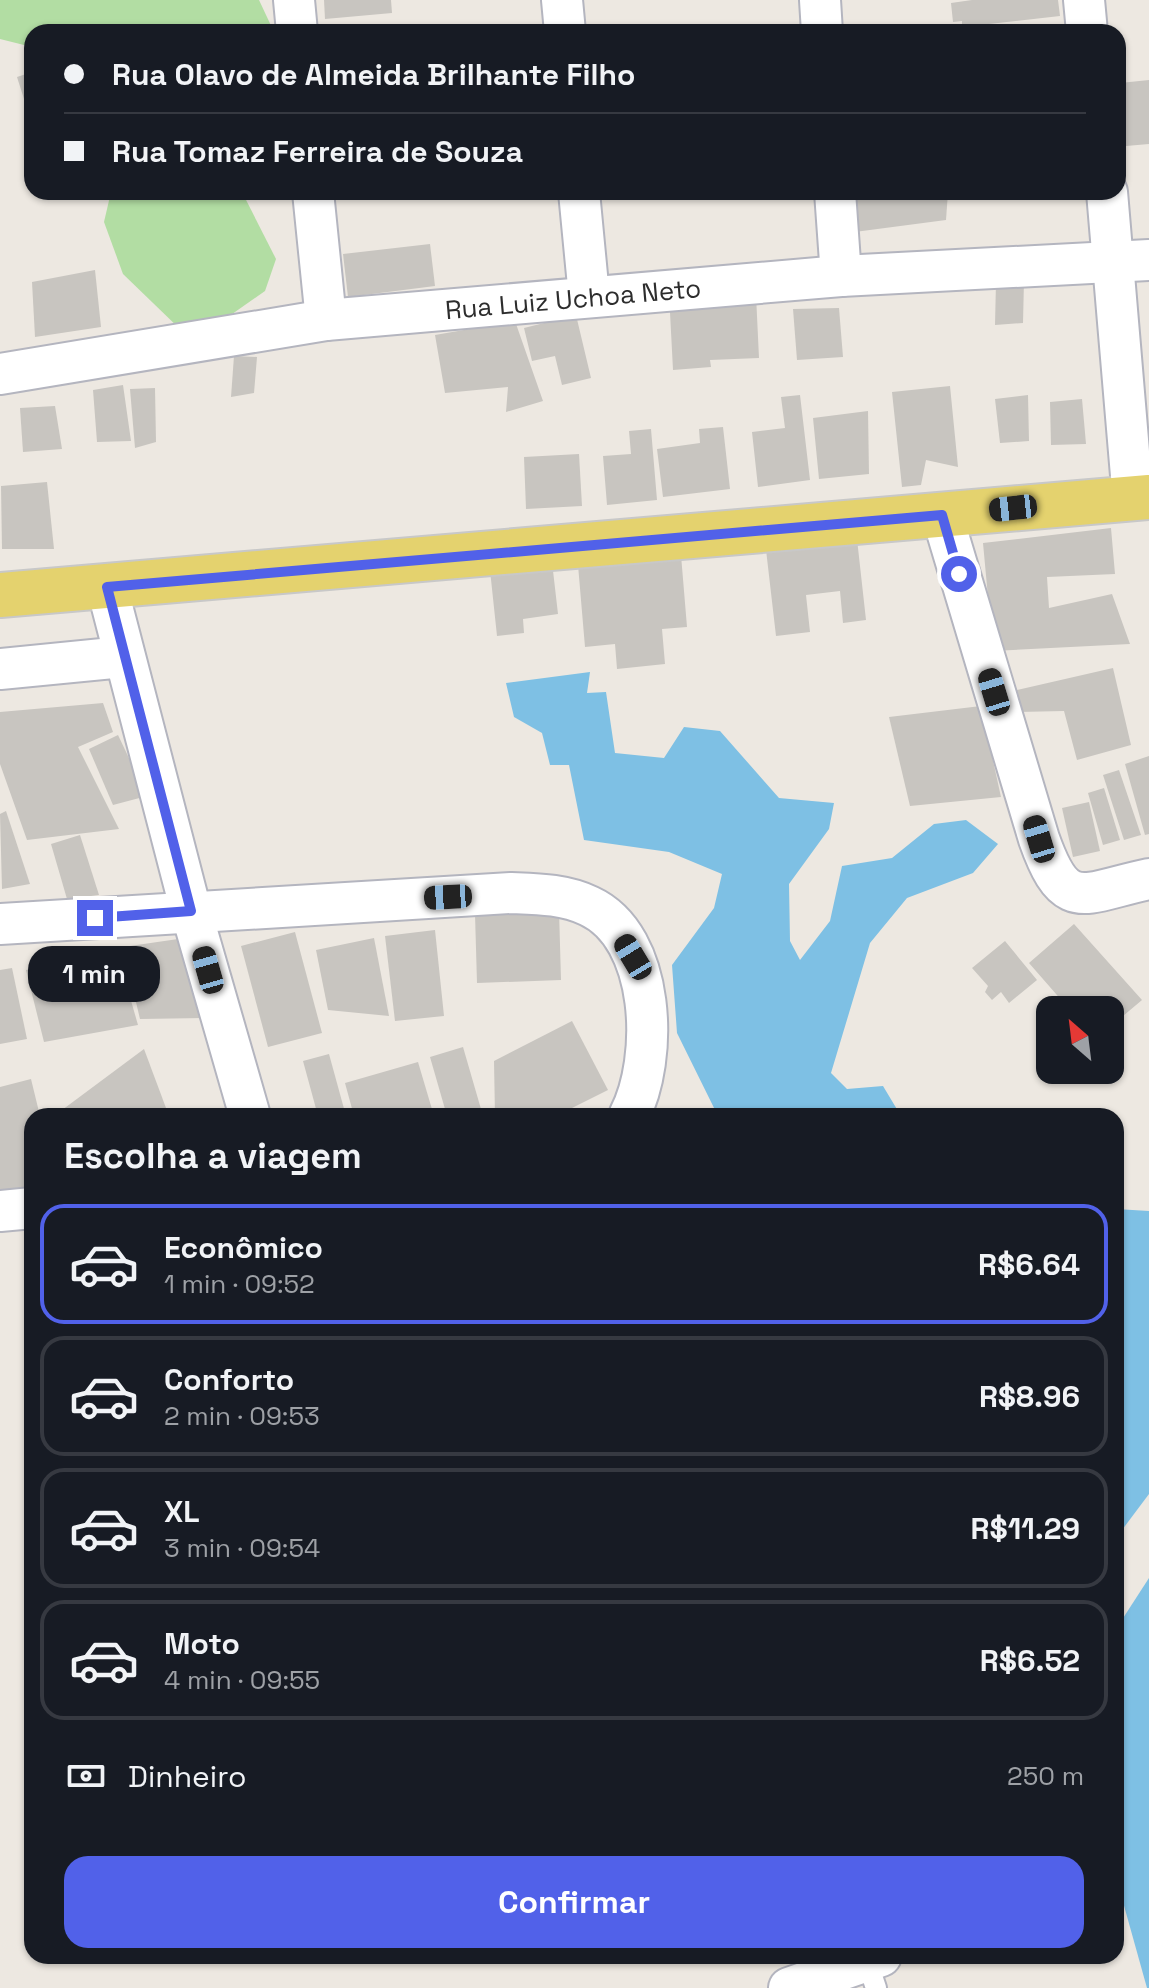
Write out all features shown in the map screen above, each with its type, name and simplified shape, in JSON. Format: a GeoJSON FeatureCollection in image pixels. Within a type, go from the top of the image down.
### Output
{"type":"FeatureCollection","features":[{"type":"Feature","properties":{"kind":"main road"},"geometry":{"type":"LineString","coordinates":[[0,595],[1141,498]]}},
{"type":"Feature","properties":{"kind":"street"},"geometry":{"type":"LineString","coordinates":[[294,0],[296,24]]}},
{"type":"Feature","properties":{"kind":"street"},"geometry":{"type":"LineString","coordinates":[[562,0],[564,24]]}},
{"type":"Feature","properties":{"kind":"street"},"geometry":{"type":"LineString","coordinates":[[820,0],[822,24]]}},
{"type":"Feature","properties":{"kind":"street"},"geometry":{"type":"LineString","coordinates":[[1084,0],[1086,24]]}},
{"type":"Feature","properties":{"kind":"street"},"geometry":{"type":"LineString","coordinates":[[314,200],[326,320]]}},
{"type":"Feature","properties":{"kind":"street"},"geometry":{"type":"LineString","coordinates":[[580,200],[589,296]]}},
{"type":"Feature","properties":{"kind":"street"},"geometry":{"type":"LineString","coordinates":[[836,200],[841,276]]}},
{"type":"Feature","properties":{"kind":"street"},"geometry":{"type":"LineString","coordinates":[[1110,200],[1132,261],[1141,498]]}},
{"type":"Feature","properties":{"kind":"street","name":"Rua Luiz Uchoa Neto"},"geometry":{"type":"LineString","coordinates":[[0,374],[326,320],[841,276],[1132,261]]}},
{"type":"Feature","properties":{"kind":"street"},"geometry":{"type":"LineString","coordinates":[[942,515],[1039,839],[1054,878],[1065,889],[1081,894],[1149,879]]}},
{"type":"Feature","properties":{"kind":"street"},"geometry":{"type":"LineString","coordinates":[[107,587],[191,911],[248,1108]]}},
{"type":"Feature","properties":{"kind":"street"},"geometry":{"type":"LineString","coordinates":[[0,669],[123,657]]}},
{"type":"Feature","properties":{"kind":"street"},"geometry":{"type":"LineString","coordinates":[[0,924],[511,893],[558,896],[591,907],[620,935],[633,957],[643,992],[647,1041],[638,1099],[633,1108]]}},
{"type":"Feature","properties":{"kind":"street"},"geometry":{"type":"LineString","coordinates":[[0,1211],[24,1209]]}},
{"type":"Feature","properties":{"kind":"street"},"geometry":{"type":"LineString","coordinates":[[789,1988],[874,1968]]}},
{"type":"Feature","properties":{"kind":"green space"},"geometry":{"type":"Polygon","coordinates":[[[0,0],[259,0],[270,24],[24,24],[24,45],[0,39],[0,0]]]}},
{"type":"Feature","properties":{"kind":"green space"},"geometry":{"type":"Polygon","coordinates":[[[109,200],[246,200],[276,259],[265,291],[225,319],[183,332],[123,274],[104,222],[109,200]]]}},
{"type":"Feature","properties":{"kind":"water"},"geometry":{"type":"Polygon","coordinates":[[[590,672],[587,693],[606,692],[615,753],[664,758],[684,727],[720,731],[779,798],[834,803],[829,829],[789,884],[790,941],[800,960],[830,921],[842,866],[892,858],[934,824],[966,820],[998,844],[973,873],[907,898],[870,943],[831,1073],[847,1089],[883,1086],[896,1108],[714,1108],[677,1033],[672,965],[714,908],[722,874],[669,852],[584,840],[569,765],[550,765],[542,733],[514,717],[506,683],[590,672]]]}},
{"type":"Feature","properties":{"kind":"water"},"geometry":{"type":"Polygon","coordinates":[[[1124,1209],[1149,1211],[1149,1494],[1124,1527],[1124,1209]]]}},
{"type":"Feature","properties":{"kind":"water"},"geometry":{"type":"Polygon","coordinates":[[[1149,1578],[1149,1988],[1124,1906],[1124,1617],[1149,1578]]]}},
{"type":"Feature","properties":{"kind":"building"},"geometry":{"type":"Polygon","coordinates":[[[324,0],[391,0],[392,13],[325,19],[324,0]]]}},
{"type":"Feature","properties":{"kind":"building"},"geometry":{"type":"Polygon","coordinates":[[[972,0],[1058,0],[1060,16],[962,24],[962,21],[953,22],[951,3],[972,0]]]}},
{"type":"Feature","properties":{"kind":"building"},"geometry":{"type":"Polygon","coordinates":[[[24,75],[24,99],[17,77],[24,75]]]}},
{"type":"Feature","properties":{"kind":"building"},"geometry":{"type":"Polygon","coordinates":[[[1149,80],[1149,144],[1126,146],[1126,82],[1149,80]]]}},
{"type":"Feature","properties":{"kind":"building"},"geometry":{"type":"Polygon","coordinates":[[[843,200],[947,200],[946,220],[847,233],[843,200]]]}},
{"type":"Feature","properties":{"kind":"building"},"geometry":{"type":"Polygon","coordinates":[[[430,244],[435,286],[348,297],[343,254],[430,244]]]}},
{"type":"Feature","properties":{"kind":"building"},"geometry":{"type":"Polygon","coordinates":[[[95,270],[101,327],[35,337],[32,282],[95,270]]]}},
{"type":"Feature","properties":{"kind":"building"},"geometry":{"type":"Polygon","coordinates":[[[1024,280],[1023,323],[995,325],[996,282],[1024,280]]]}},
{"type":"Feature","properties":{"kind":"building"},"geometry":{"type":"Polygon","coordinates":[[[669,293],[756,295],[759,358],[710,360],[711,367],[673,370],[669,293]]]}},
{"type":"Feature","properties":{"kind":"building"},"geometry":{"type":"Polygon","coordinates":[[[839,308],[843,357],[797,360],[793,309],[839,308]]]}},
{"type":"Feature","properties":{"kind":"building"},"geometry":{"type":"Polygon","coordinates":[[[576,315],[591,378],[562,385],[555,356],[532,361],[524,328],[576,315]]]}},
{"type":"Feature","properties":{"kind":"building"},"geometry":{"type":"Polygon","coordinates":[[[515,321],[543,401],[506,412],[508,387],[445,393],[435,335],[515,321]]]}},
{"type":"Feature","properties":{"kind":"building"},"geometry":{"type":"Polygon","coordinates":[[[234,356],[257,357],[254,393],[231,397],[234,356]]]}},
{"type":"Feature","properties":{"kind":"building"},"geometry":{"type":"Polygon","coordinates":[[[123,385],[131,441],[97,442],[93,390],[123,385]]]}},
{"type":"Feature","properties":{"kind":"building"},"geometry":{"type":"Polygon","coordinates":[[[950,386],[958,467],[926,460],[921,485],[902,487],[892,392],[950,386]]]}},
{"type":"Feature","properties":{"kind":"building"},"geometry":{"type":"Polygon","coordinates":[[[155,388],[156,442],[135,448],[130,389],[155,388]]]}},
{"type":"Feature","properties":{"kind":"building"},"geometry":{"type":"Polygon","coordinates":[[[800,395],[810,480],[758,487],[752,432],[785,428],[781,397],[800,395]]]}},
{"type":"Feature","properties":{"kind":"building"},"geometry":{"type":"Polygon","coordinates":[[[1028,395],[1029,441],[1000,443],[995,399],[1028,395]]]}},
{"type":"Feature","properties":{"kind":"building"},"geometry":{"type":"Polygon","coordinates":[[[1082,399],[1086,444],[1051,445],[1050,402],[1082,399]]]}},
{"type":"Feature","properties":{"kind":"building"},"geometry":{"type":"Polygon","coordinates":[[[55,406],[62,449],[23,452],[20,408],[55,406]]]}},
{"type":"Feature","properties":{"kind":"building"},"geometry":{"type":"Polygon","coordinates":[[[868,411],[869,474],[819,479],[813,418],[868,411]]]}},
{"type":"Feature","properties":{"kind":"building"},"geometry":{"type":"Polygon","coordinates":[[[723,427],[730,489],[663,497],[657,449],[700,443],[699,429],[723,427]]]}},
{"type":"Feature","properties":{"kind":"building"},"geometry":{"type":"Polygon","coordinates":[[[651,429],[657,500],[607,505],[603,456],[631,454],[629,431],[651,429]]]}},
{"type":"Feature","properties":{"kind":"building"},"geometry":{"type":"Polygon","coordinates":[[[579,454],[582,506],[526,509],[524,457],[579,454]]]}},
{"type":"Feature","properties":{"kind":"building"},"geometry":{"type":"Polygon","coordinates":[[[47,482],[54,549],[2,549],[1,486],[47,482]]]}},
{"type":"Feature","properties":{"kind":"building"},"geometry":{"type":"Polygon","coordinates":[[[1111,528],[1115,574],[1047,577],[1049,608],[1112,594],[1130,644],[993,651],[983,543],[1111,528]]]}},
{"type":"Feature","properties":{"kind":"building"},"geometry":{"type":"Polygon","coordinates":[[[856,530],[866,620],[843,623],[840,591],[806,595],[810,632],[776,636],[765,541],[856,530]]]}},
{"type":"Feature","properties":{"kind":"building"},"geometry":{"type":"Polygon","coordinates":[[[681,555],[687,627],[662,629],[665,664],[617,669],[615,644],[585,647],[578,565],[681,555]]]}},
{"type":"Feature","properties":{"kind":"building"},"geometry":{"type":"Polygon","coordinates":[[[552,562],[558,614],[523,619],[524,633],[497,636],[490,570],[552,562]]]}},
{"type":"Feature","properties":{"kind":"building"},"geometry":{"type":"Polygon","coordinates":[[[1113,668],[1131,745],[1077,760],[1064,711],[1018,712],[1013,691],[1113,668]]]}},
{"type":"Feature","properties":{"kind":"building"},"geometry":{"type":"Polygon","coordinates":[[[103,703],[113,732],[78,747],[119,829],[27,840],[0,764],[0,712],[103,703]]]}},
{"type":"Feature","properties":{"kind":"building"},"geometry":{"type":"Polygon","coordinates":[[[981,706],[1001,797],[910,806],[889,717],[981,706]]]}},
{"type":"Feature","properties":{"kind":"building"},"geometry":{"type":"Polygon","coordinates":[[[118,735],[147,796],[113,805],[89,749],[118,735]]]}},
{"type":"Feature","properties":{"kind":"building"},"geometry":{"type":"Polygon","coordinates":[[[1149,756],[1149,834],[1145,835],[1125,764],[1149,756]]]}},
{"type":"Feature","properties":{"kind":"building"},"geometry":{"type":"Polygon","coordinates":[[[1119,770],[1141,835],[1124,840],[1103,775],[1119,770]]]}},
{"type":"Feature","properties":{"kind":"building"},"geometry":{"type":"Polygon","coordinates":[[[1104,788],[1120,840],[1103,845],[1088,793],[1104,788]]]}},
{"type":"Feature","properties":{"kind":"building"},"geometry":{"type":"Polygon","coordinates":[[[1089,802],[1100,851],[1073,857],[1062,808],[1089,802]]]}},
{"type":"Feature","properties":{"kind":"building"},"geometry":{"type":"Polygon","coordinates":[[[6,811],[30,884],[2,889],[0,814],[6,811]]]}},
{"type":"Feature","properties":{"kind":"building"},"geometry":{"type":"Polygon","coordinates":[[[80,835],[99,895],[67,899],[51,844],[80,835]]]}},
{"type":"Feature","properties":{"kind":"building"},"geometry":{"type":"Polygon","coordinates":[[[559,910],[561,980],[477,983],[475,914],[559,910]]]}},
{"type":"Feature","properties":{"kind":"building"},"geometry":{"type":"Polygon","coordinates":[[[1074,924],[1142,1000],[1124,1015],[1124,996],[1058,996],[1029,963],[1074,924]]]}},
{"type":"Feature","properties":{"kind":"building"},"geometry":{"type":"Polygon","coordinates":[[[435,930],[444,1016],[395,1021],[385,936],[435,930]]]}},
{"type":"Feature","properties":{"kind":"building"},"geometry":{"type":"Polygon","coordinates":[[[295,932],[322,1033],[268,1047],[241,946],[295,932]]]}},
{"type":"Feature","properties":{"kind":"building"},"geometry":{"type":"Polygon","coordinates":[[[185,938],[204,1018],[140,1019],[123,947],[185,938]]]}},
{"type":"Feature","properties":{"kind":"building"},"geometry":{"type":"Polygon","coordinates":[[[374,938],[389,1016],[328,1010],[316,950],[374,938]]]}},
{"type":"Feature","properties":{"kind":"building"},"geometry":{"type":"Polygon","coordinates":[[[1005,941],[1037,980],[1009,1003],[1001,992],[992,1000],[985,992],[988,986],[972,968],[1005,941]]]}},
{"type":"Feature","properties":{"kind":"building"},"geometry":{"type":"Polygon","coordinates":[[[117,952],[138,1025],[44,1042],[26,970],[117,952]]]}},
{"type":"Feature","properties":{"kind":"building"},"geometry":{"type":"Polygon","coordinates":[[[12,968],[27,1039],[0,1044],[0,970],[12,968]]]}},
{"type":"Feature","properties":{"kind":"building"},"geometry":{"type":"Polygon","coordinates":[[[572,1021],[608,1090],[572,1108],[495,1108],[494,1061],[572,1021]]]}},
{"type":"Feature","properties":{"kind":"building"},"geometry":{"type":"Polygon","coordinates":[[[463,1047],[481,1108],[445,1108],[430,1057],[463,1047]]]}},
{"type":"Feature","properties":{"kind":"building"},"geometry":{"type":"Polygon","coordinates":[[[144,1049],[166,1108],[65,1108],[144,1049]]]}},
{"type":"Feature","properties":{"kind":"building"},"geometry":{"type":"Polygon","coordinates":[[[329,1054],[344,1108],[316,1108],[303,1061],[329,1054]]]}},
{"type":"Feature","properties":{"kind":"building"},"geometry":{"type":"Polygon","coordinates":[[[418,1062],[432,1108],[352,1108],[345,1083],[418,1062]]]}},
{"type":"Feature","properties":{"kind":"building"},"geometry":{"type":"Polygon","coordinates":[[[31,1079],[38,1108],[24,1108],[24,1195],[0,1197],[0,1087],[31,1079]]]}},
{"type":"Feature","properties":{"kind":"route"},"geometry":{"type":"LineString","coordinates":[[95,918],[191,911],[107,587],[942,515],[959,574]]}}]}
